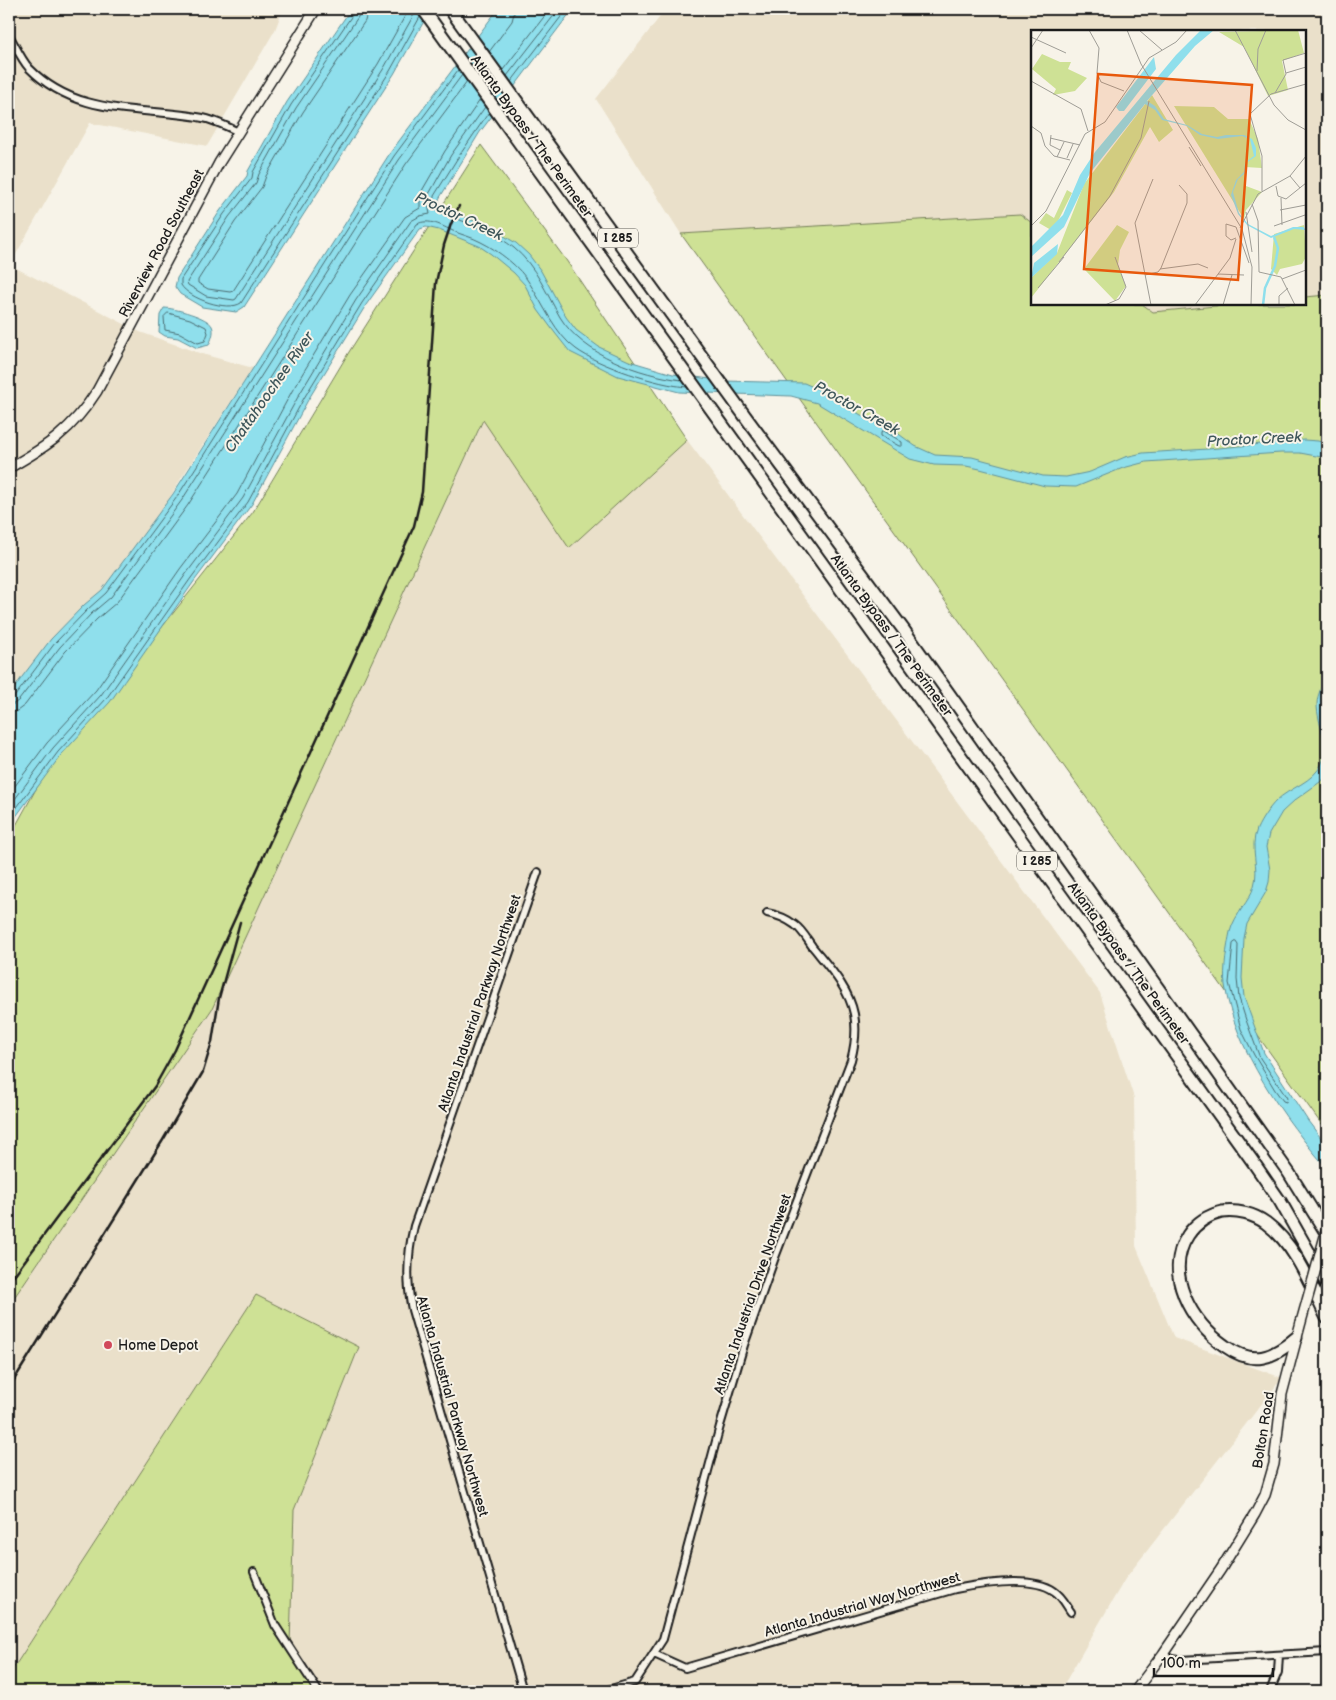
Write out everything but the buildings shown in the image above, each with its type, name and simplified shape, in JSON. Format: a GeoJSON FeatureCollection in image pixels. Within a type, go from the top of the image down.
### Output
{"type":"FeatureCollection","features":[{"type":"Feature","properties":{"kind":"highway","name":"Atlanta Bypass / The Perimeter"},"geometry":{"type":"LineString","coordinates":[[423,9],[1256,1166],[1280,1201],[1327,1284]]}},
{"type":"Feature","properties":{"kind":"highway","name":"Atlanta Bypass / The Perimeter"},"geometry":{"type":"LineString","coordinates":[[450,9],[764,442],[903,629],[1289,1173],[1327,1234]]}},
{"type":"Feature","properties":{"kind":"highway"},"geometry":{"type":"LineString","coordinates":[[1296,1338],[1270,1356],[1250,1357],[1229,1349],[1213,1337],[1203,1326],[1186,1300],[1179,1274],[1180,1250],[1184,1241],[1198,1224],[1217,1214],[1226,1212],[1238,1212],[1265,1222],[1286,1243],[1327,1318]]}},
{"type":"Feature","properties":{"kind":"street","name":"Riverview Road Southeast"},"geometry":{"type":"LineString","coordinates":[[9,468],[57,438],[86,409],[202,194],[316,9]]}},
{"type":"Feature","properties":{"kind":"street"},"geometry":{"type":"LineString","coordinates":[[9,35],[28,67],[49,84],[82,102],[130,110],[205,118],[239,132]]}},
{"type":"Feature","properties":{"kind":"street","name":"Atlanta Industrial Parkway Northwest"},"geometry":{"type":"LineString","coordinates":[[523,1691],[412,1310],[408,1291],[407,1270],[408,1248],[414,1226],[538,872]]}},
{"type":"Feature","properties":{"kind":"street","name":"Atlanta Industrial Drive Northwest"},"geometry":{"type":"LineString","coordinates":[[604,1691],[635,1682],[663,1639],[720,1426],[744,1345],[774,1260],[851,1060],[855,1043],[854,1013],[842,985],[797,926],[783,916],[767,913]]}},
{"type":"Feature","properties":{"kind":"street","name":"Bolton Road"},"geometry":{"type":"LineString","coordinates":[[1135,1691],[1163,1654],[1221,1569],[1265,1495],[1274,1464],[1282,1394],[1327,1229]]}},
{"type":"Feature","properties":{"kind":"street"},"geometry":{"type":"LineString","coordinates":[[254,1572],[275,1625],[318,1691]]}},
{"type":"Feature","properties":{"kind":"street","name":"Atlanta Industrial Way Northwest"},"geometry":{"type":"LineString","coordinates":[[654,1654],[685,1668],[955,1589],[983,1584],[1015,1582],[1045,1586],[1059,1595],[1071,1612]]}},
{"type":"Feature","properties":{"kind":"street"},"geometry":{"type":"LineString","coordinates":[[1163,1654],[1171,1659],[1180,1660],[1327,1652]]}},
{"type":"Feature","properties":{"kind":"street"},"geometry":{"type":"LineString","coordinates":[[1270,1691],[1278,1672],[1279,1655]]}},
{"type":"Feature","properties":{"kind":"shaded area"},"geometry":{"type":"Polygon","coordinates":[[[9,9],[283,9],[275,30],[207,146],[90,123],[10,265],[140,332],[202,354],[253,368],[182,477],[135,557],[9,708],[9,9]]]}},
{"type":"Feature","properties":{"kind":"shaded area"},"geometry":{"type":"Polygon","coordinates":[[[666,9],[1327,9],[1327,295],[1306,297],[1306,30],[1031,30],[1031,222],[1020,214],[681,234],[596,99],[666,9]]]}},
{"type":"Feature","properties":{"kind":"shaded area"},"geometry":{"type":"Polygon","coordinates":[[[1143,305],[1226,305],[1153,312],[1143,305]]]}},
{"type":"Feature","properties":{"kind":"shaded area"},"geometry":{"type":"Polygon","coordinates":[[[484,419],[569,547],[687,440],[1100,993],[1134,1098],[1136,1246],[1174,1338],[1282,1378],[1125,1579],[1060,1691],[314,1691],[290,1645],[294,1510],[359,1347],[256,1296],[9,1675],[9,1305],[212,1009],[484,419]]]}},
{"type":"Feature","properties":{"kind":"green space"},"geometry":{"type":"Polygon","coordinates":[[[481,145],[566,260],[687,440],[569,548],[483,420],[212,1009],[9,1305],[9,838],[47,769],[253,512],[349,352],[481,145]]]}},
{"type":"Feature","properties":{"kind":"green space"},"geometry":{"type":"Polygon","coordinates":[[[1020,214],[1031,222],[1031,305],[1143,305],[1153,312],[1226,305],[1306,305],[1306,297],[1327,295],[1327,1132],[681,234],[1020,214]]]}},
{"type":"Feature","properties":{"kind":"green space"},"geometry":{"type":"Polygon","coordinates":[[[256,1295],[359,1347],[294,1510],[290,1645],[314,1691],[9,1691],[9,1675],[256,1295]]]}},
{"type":"Feature","properties":{"kind":"water"},"geometry":{"type":"Polygon","coordinates":[[[351,9],[431,9],[394,74],[244,307],[236,312],[202,307],[180,294],[175,287],[177,278],[220,211],[247,176],[287,102],[351,9]]]}},
{"type":"Feature","properties":{"kind":"water"},"geometry":{"type":"Polygon","coordinates":[[[498,9],[573,9],[480,132],[439,199],[439,205],[489,227],[516,243],[529,255],[541,271],[566,317],[576,330],[599,347],[629,361],[673,374],[725,381],[804,383],[825,392],[861,415],[896,432],[915,446],[935,455],[972,457],[1043,476],[1066,477],[1090,472],[1125,457],[1143,453],[1304,440],[1327,444],[1327,458],[1300,453],[1281,453],[1146,462],[1123,468],[1076,487],[1045,486],[966,466],[934,465],[910,459],[817,403],[791,396],[679,392],[618,376],[570,352],[538,310],[525,285],[491,254],[479,246],[439,230],[426,227],[420,229],[366,305],[308,400],[252,504],[195,580],[110,702],[61,755],[9,826],[9,696],[51,639],[84,605],[102,590],[173,494],[390,153],[498,9]]]}},
{"type":"Feature","properties":{"kind":"water"},"geometry":{"type":"Polygon","coordinates":[[[164,308],[190,314],[209,323],[213,331],[209,345],[197,348],[178,338],[165,336],[159,332],[160,315],[164,308]]]}},
{"type":"Feature","properties":{"kind":"water"},"geometry":{"type":"Polygon","coordinates":[[[1327,675],[1327,777],[1282,812],[1269,834],[1266,847],[1270,870],[1269,882],[1266,892],[1247,924],[1244,938],[1242,978],[1244,997],[1264,1053],[1308,1121],[1327,1146],[1327,1168],[1279,1106],[1250,1058],[1230,1009],[1225,985],[1225,973],[1230,932],[1238,914],[1252,892],[1256,879],[1254,843],[1257,829],[1265,814],[1276,801],[1307,780],[1318,770],[1322,763],[1325,749],[1317,700],[1327,675]]]}},
{"type":"Feature","properties":{"kind":"railway"},"geometry":{"type":"LineString","coordinates":[[9,1282],[155,1086],[175,1050],[414,526],[422,492],[436,283],[444,245],[459,206]]}},
{"type":"Feature","properties":{"kind":"railway"},"geometry":{"type":"LineString","coordinates":[[9,1388],[203,1072],[212,1042],[219,998],[240,922]]}},
{"type":"Feature","properties":{"kind":"place","name":"Home Depot"},"geometry":{"type":"Point","coordinates":[108,1345]}},
{"type":"Feature","properties":{"kind":"water label","name":"Proctor Creek"},"geometry":{"type":"Point","coordinates":[459,216]}},
{"type":"Feature","properties":{"kind":"water label","name":"Chattahoochee River"},"geometry":{"type":"Point","coordinates":[269,392]}},
{"type":"Feature","properties":{"kind":"water label","name":"Proctor Creek"},"geometry":{"type":"Point","coordinates":[857,408]}},
{"type":"Feature","properties":{"kind":"water label","name":"Proctor Creek"},"geometry":{"type":"Point","coordinates":[1254,439]}}]}
